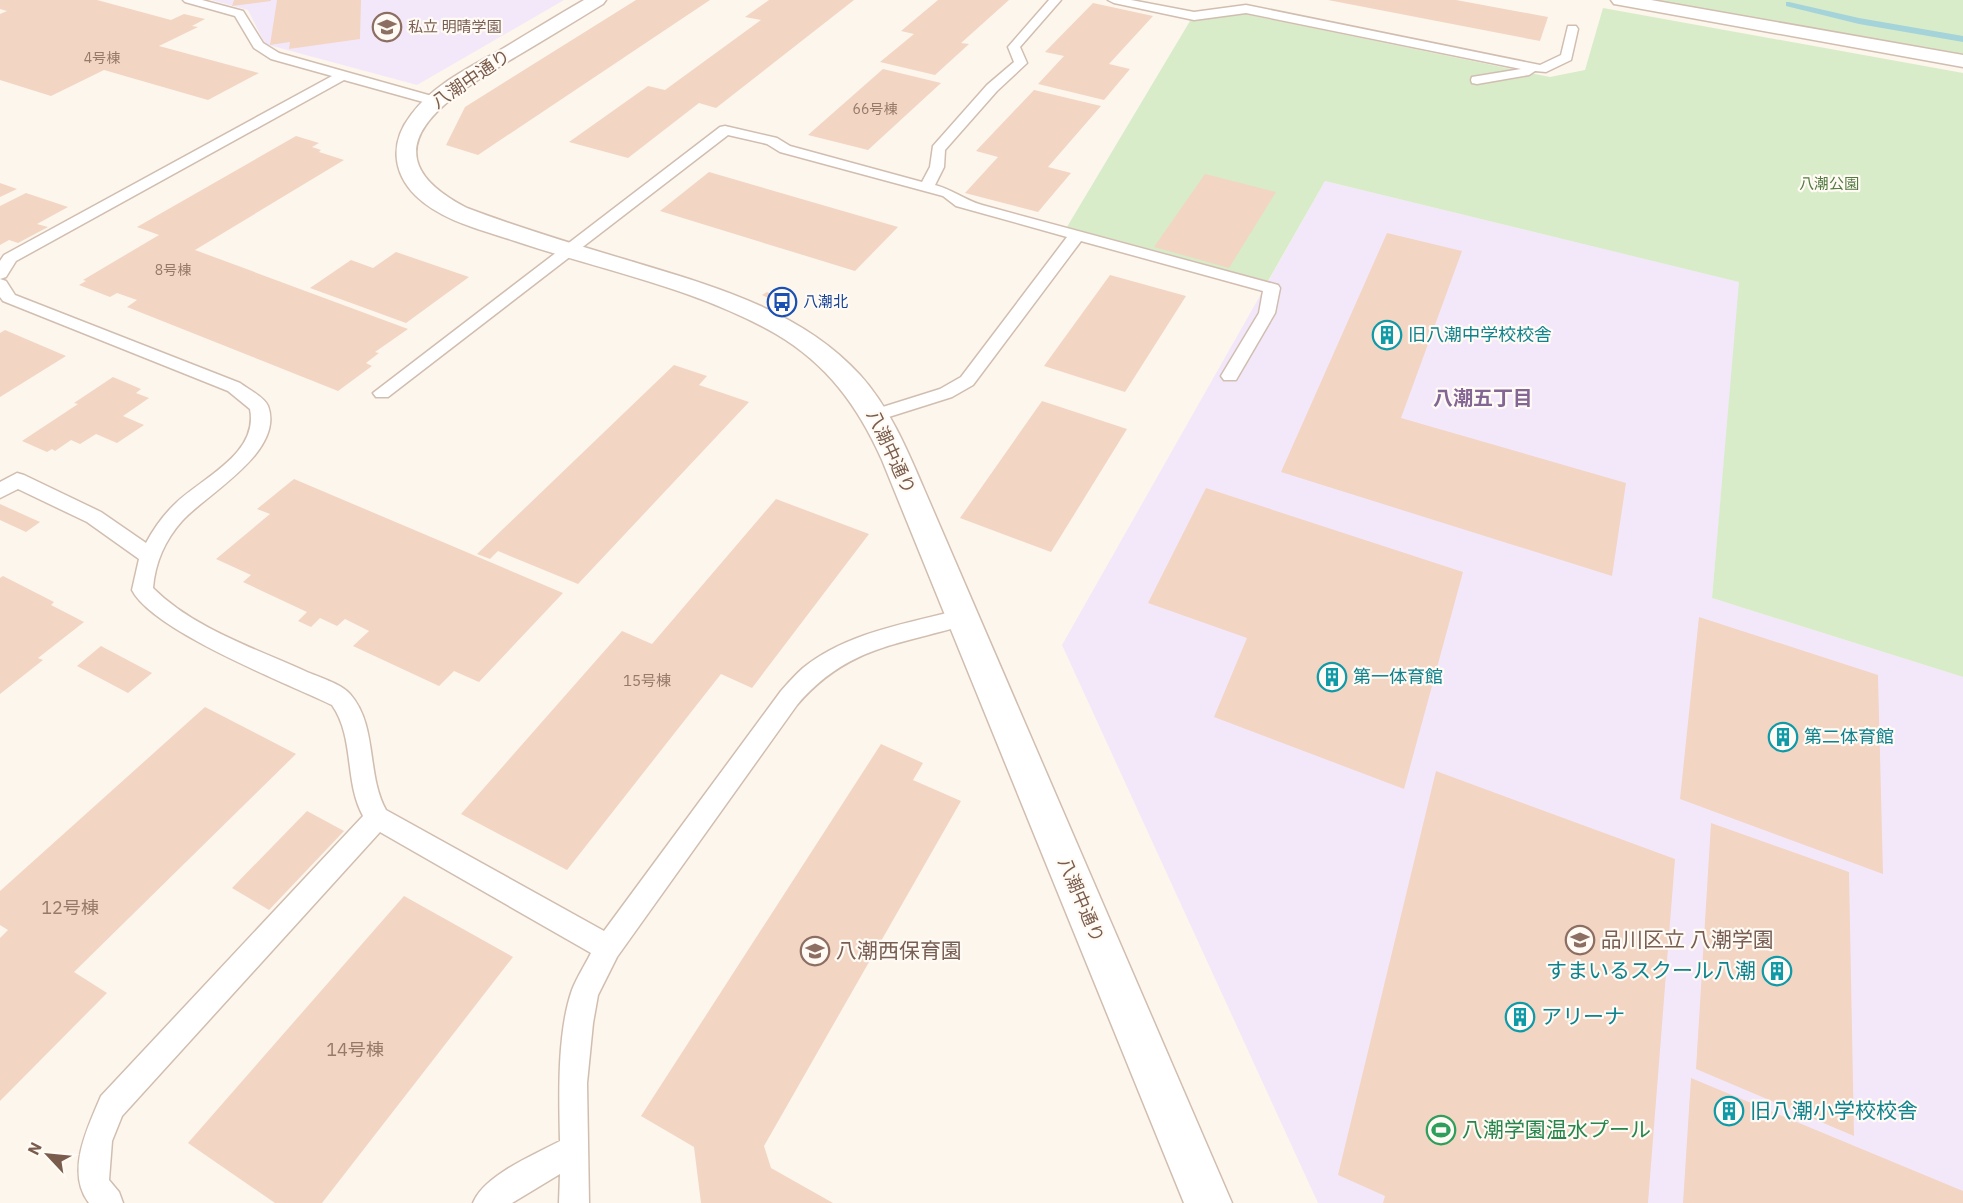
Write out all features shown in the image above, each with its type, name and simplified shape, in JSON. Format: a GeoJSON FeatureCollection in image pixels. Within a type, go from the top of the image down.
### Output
{"type":"FeatureCollection","features":[{"type":"Feature","properties":{"kind":"street","name":"八潮中通り"},"geometry":{"type":"LineString","coordinates":[[597,0],[458,84],[434,101],[411,132],[405,151],[410,173],[419,186],[434,200],[459,213],[717,297],[769,320],[829,360],[849,380],[876,415],[1208,1203]]}},
{"type":"Feature","properties":{"kind":"street"},"geometry":{"type":"LineString","coordinates":[[1620,0],[1963,61]]}},
{"type":"Feature","properties":{"kind":"lane"},"geometry":{"type":"LineString","coordinates":[[189,0],[239,14],[258,45],[267,52],[341,76],[434,101]]}},
{"type":"Feature","properties":{"kind":"lane"},"geometry":{"type":"LineString","coordinates":[[927,187],[938,167],[938,149],[992,88],[1021,63],[1014,47],[1055,0]]}},
{"type":"Feature","properties":{"kind":"lane"},"geometry":{"type":"LineString","coordinates":[[1114,0],[1194,16],[1246,9],[1542,69]]}},
{"type":"Feature","properties":{"kind":"lane"},"geometry":{"type":"LineString","coordinates":[[1477,80],[1542,69],[1567,57],[1572,28]]}},
{"type":"Feature","properties":{"kind":"lane"},"geometry":{"type":"LineString","coordinates":[[0,274],[10,258],[341,76]]}},
{"type":"Feature","properties":{"kind":"lane"},"geometry":{"type":"LineString","coordinates":[[382,393],[725,130],[772,141],[786,149],[948,193],[961,203],[1272,288],[1267,313],[1230,375]]}},
{"type":"Feature","properties":{"kind":"lane"},"geometry":{"type":"LineString","coordinates":[[876,415],[946,393],[967,381],[1077,236]]}},
{"type":"Feature","properties":{"kind":"lane"},"geometry":{"type":"LineString","coordinates":[[0,284],[9,298],[234,387],[259,406],[261,423],[246,454],[174,517],[158,539],[144,569],[142,590],[156,606],[216,640],[340,698],[351,710],[357,732],[365,795],[377,819],[608,948]]}},
{"type":"Feature","properties":{"kind":"lane"},"geometry":{"type":"LineString","coordinates":[[0,491],[17,480],[94,516],[150,556]]}},
{"type":"Feature","properties":{"kind":"lane"},"geometry":{"type":"LineString","coordinates":[[574,1203],[573,1083],[579,1023],[585,992],[608,948],[789,698],[813,672],[860,647],[963,617]]}},
{"type":"Feature","properties":{"kind":"lane"},"geometry":{"type":"LineString","coordinates":[[108,1203],[94,1185],[98,1141],[111,1106],[377,819]]}},
{"type":"Feature","properties":{"kind":"lane"},"geometry":{"type":"LineString","coordinates":[[488,1203],[512,1184],[575,1149]]}},
{"type":"Feature","properties":{"kind":"shaded area","name":"私立 明晴学園"},"geometry":{"type":"Polygon","coordinates":[[[211,0],[564,0],[417,85],[265,44],[248,10],[211,0]]]}},
{"type":"Feature","properties":{"kind":"shaded area","name":"品川区立 八潮学園"},"geometry":{"type":"Polygon","coordinates":[[[1325,181],[1740,282],[1712,598],[1963,677],[1963,1203],[1318,1203],[1062,645],[1325,181]]]}},
{"type":"Feature","properties":{"kind":"green space"},"geometry":{"type":"Polygon","coordinates":[[[1651,0],[1963,0],[1963,55],[1651,0]]]}},
{"type":"Feature","properties":{"kind":"green space","name":"八潮公園"},"geometry":{"type":"Polygon","coordinates":[[[1603,8],[1963,73],[1963,677],[1712,598],[1739,282],[1325,181],[1268,281],[1067,227],[1190,21],[1235,12],[1550,77],[1585,70],[1603,8]]]}},
{"type":"Feature","properties":{"kind":"building"},"geometry":{"type":"Polygon","coordinates":[[[0,0],[97,0],[171,20],[184,14],[205,19],[192,26],[198,27],[159,46],[259,73],[208,100],[104,70],[51,96],[0,80],[0,14],[7,11],[0,9],[0,0]]]}},
{"type":"Feature","properties":{"kind":"building"},"geometry":{"type":"Polygon","coordinates":[[[234,0],[271,0],[271,1],[232,6],[234,0]]]}},
{"type":"Feature","properties":{"kind":"building"},"geometry":{"type":"Polygon","coordinates":[[[277,0],[361,0],[360,39],[289,49],[290,42],[270,45],[277,0]]]}},
{"type":"Feature","properties":{"kind":"building"},"geometry":{"type":"Polygon","coordinates":[[[636,0],[710,0],[478,155],[446,145],[465,107],[636,0]]]}},
{"type":"Feature","properties":{"kind":"building"},"geometry":{"type":"Polygon","coordinates":[[[769,0],[854,0],[716,108],[699,103],[628,158],[569,142],[648,86],[665,90],[761,20],[745,17],[769,0]]]}},
{"type":"Feature","properties":{"kind":"building"},"geometry":{"type":"Polygon","coordinates":[[[938,0],[1009,0],[961,43],[969,44],[935,75],[880,62],[914,34],[901,31],[938,0]]]}},
{"type":"Feature","properties":{"kind":"building"},"geometry":{"type":"Polygon","coordinates":[[[1328,0],[1456,0],[1548,17],[1540,41],[1328,0]]]}},
{"type":"Feature","properties":{"kind":"building"},"geometry":{"type":"Polygon","coordinates":[[[1093,3],[1153,16],[1109,64],[1130,69],[1104,100],[1038,84],[1064,56],[1045,52],[1093,3]]]}},
{"type":"Feature","properties":{"kind":"building"},"geometry":{"type":"Polygon","coordinates":[[[883,69],[941,83],[868,150],[808,135],[883,69]]]}},
{"type":"Feature","properties":{"kind":"building"},"geometry":{"type":"Polygon","coordinates":[[[1034,90],[1101,106],[1048,167],[1071,173],[1038,212],[965,193],[998,157],[976,151],[1034,90]]]}},
{"type":"Feature","properties":{"kind":"building"},"geometry":{"type":"Polygon","coordinates":[[[296,136],[319,143],[312,147],[321,150],[319,152],[344,160],[195,250],[408,329],[375,352],[379,353],[366,363],[372,366],[338,391],[127,307],[137,300],[117,293],[110,297],[79,285],[86,281],[83,280],[159,235],[137,227],[296,136]]]}},
{"type":"Feature","properties":{"kind":"building"},"geometry":{"type":"Polygon","coordinates":[[[709,172],[898,227],[855,271],[660,211],[709,172]]]}},
{"type":"Feature","properties":{"kind":"building"},"geometry":{"type":"Polygon","coordinates":[[[1205,174],[1276,192],[1229,268],[1154,247],[1205,174]]]}},
{"type":"Feature","properties":{"kind":"building"},"geometry":{"type":"Polygon","coordinates":[[[0,183],[17,189],[0,197],[0,183]]]}},
{"type":"Feature","properties":{"kind":"building"},"geometry":{"type":"Polygon","coordinates":[[[26,193],[68,207],[37,224],[48,227],[18,243],[9,240],[0,245],[0,206],[26,193]]]}},
{"type":"Feature","properties":{"kind":"building","name":"旧八潮中学校校舎"},"geometry":{"type":"Polygon","coordinates":[[[1387,233],[1462,251],[1401,418],[1626,483],[1612,576],[1281,472],[1387,233]]]}},
{"type":"Feature","properties":{"kind":"building"},"geometry":{"type":"Polygon","coordinates":[[[396,252],[469,277],[406,323],[310,288],[351,260],[373,268],[396,252]]]}},
{"type":"Feature","properties":{"kind":"building"},"geometry":{"type":"Polygon","coordinates":[[[1110,275],[1186,296],[1125,392],[1044,366],[1110,275]]]}},
{"type":"Feature","properties":{"kind":"building"},"geometry":{"type":"Polygon","coordinates":[[[767,292],[788,302],[783,305],[762,295],[767,292]]]}},
{"type":"Feature","properties":{"kind":"building"},"geometry":{"type":"Polygon","coordinates":[[[5,330],[66,356],[0,397],[0,333],[5,330]]]}},
{"type":"Feature","properties":{"kind":"building"},"geometry":{"type":"Polygon","coordinates":[[[674,365],[707,376],[699,385],[749,402],[578,584],[498,551],[490,559],[477,554],[674,365]]]}},
{"type":"Feature","properties":{"kind":"building"},"geometry":{"type":"Polygon","coordinates":[[[113,377],[141,389],[136,393],[149,398],[123,416],[144,425],[117,443],[96,434],[80,444],[71,440],[55,451],[52,449],[47,452],[22,441],[78,404],[74,403],[113,377]]]}},
{"type":"Feature","properties":{"kind":"building"},"geometry":{"type":"Polygon","coordinates":[[[1042,401],[1127,429],[1051,552],[960,518],[1042,401]]]}},
{"type":"Feature","properties":{"kind":"building"},"geometry":{"type":"Polygon","coordinates":[[[294,479],[563,593],[479,682],[454,671],[439,686],[353,646],[369,631],[345,619],[337,626],[320,618],[311,627],[298,621],[307,612],[243,582],[251,575],[216,559],[270,514],[257,509],[294,479]]]}},
{"type":"Feature","properties":{"kind":"building","name":"第一体育館"},"geometry":{"type":"Polygon","coordinates":[[[1206,488],[1463,572],[1404,789],[1214,717],[1247,638],[1148,603],[1206,488]]]}},
{"type":"Feature","properties":{"kind":"building"},"geometry":{"type":"Polygon","coordinates":[[[776,499],[869,534],[752,688],[721,674],[567,870],[461,814],[622,631],[652,644],[776,499]]]}},
{"type":"Feature","properties":{"kind":"building"},"geometry":{"type":"Polygon","coordinates":[[[0,504],[40,522],[26,532],[0,520],[0,504]]]}},
{"type":"Feature","properties":{"kind":"building"},"geometry":{"type":"Polygon","coordinates":[[[3,576],[54,602],[51,605],[84,622],[38,658],[43,660],[0,694],[0,578],[3,576]]]}},
{"type":"Feature","properties":{"kind":"building","name":"第二体育館"},"geometry":{"type":"Polygon","coordinates":[[[1699,617],[1878,675],[1883,874],[1680,799],[1699,617]]]}},
{"type":"Feature","properties":{"kind":"building"},"geometry":{"type":"Polygon","coordinates":[[[101,646],[152,673],[128,693],[77,666],[101,646]]]}},
{"type":"Feature","properties":{"kind":"building"},"geometry":{"type":"Polygon","coordinates":[[[205,707],[296,754],[74,972],[107,993],[0,1101],[0,938],[8,930],[0,925],[0,891],[205,707]]]}},
{"type":"Feature","properties":{"kind":"building"},"geometry":{"type":"Polygon","coordinates":[[[881,744],[923,763],[913,780],[961,801],[764,1146],[771,1168],[833,1203],[701,1203],[694,1147],[641,1116],[881,744]]]}},
{"type":"Feature","properties":{"kind":"building","name":"アリーナ"},"geometry":{"type":"Polygon","coordinates":[[[1436,771],[1675,859],[1648,1203],[1383,1203],[1385,1196],[1338,1175],[1436,771]]]}},
{"type":"Feature","properties":{"kind":"building"},"geometry":{"type":"Polygon","coordinates":[[[307,811],[344,831],[269,910],[232,888],[307,811]]]}},
{"type":"Feature","properties":{"kind":"building","name":"すまいるスクール八潮"},"geometry":{"type":"Polygon","coordinates":[[[1711,823],[1849,872],[1854,1136],[1696,1069],[1711,823]]]}},
{"type":"Feature","properties":{"kind":"building"},"geometry":{"type":"Polygon","coordinates":[[[404,896],[513,957],[322,1203],[275,1203],[188,1143],[404,896]]]}},
{"type":"Feature","properties":{"kind":"building","name":"旧八潮小学校校舎"},"geometry":{"type":"Polygon","coordinates":[[[1691,1078],[1963,1191],[1963,1203],[1683,1203],[1691,1078]]]}},
{"type":"Feature","properties":{"kind":"waterway"},"geometry":{"type":"LineString","coordinates":[[1789,4],[1859,21],[1963,39]]}},
{"type":"Feature","properties":{"kind":"place","name":"私立 明晴学園"},"geometry":{"type":"Point","coordinates":[387,27]}},
{"type":"Feature","properties":{"kind":"place","name":"八潮北"},"geometry":{"type":"Point","coordinates":[782,302]}},
{"type":"Feature","properties":{"kind":"place","name":"旧八潮中学校校舎"},"geometry":{"type":"Point","coordinates":[1387,335]}},
{"type":"Feature","properties":{"kind":"place","name":"第一体育館"},"geometry":{"type":"Point","coordinates":[1332,677]}},
{"type":"Feature","properties":{"kind":"place","name":"第二体育館"},"geometry":{"type":"Point","coordinates":[1783,737]}},
{"type":"Feature","properties":{"kind":"place","name":"品川区立 八潮学園"},"geometry":{"type":"Point","coordinates":[1580,940]}},
{"type":"Feature","properties":{"kind":"place","name":"八潮西保育園"},"geometry":{"type":"Point","coordinates":[815,951]}},
{"type":"Feature","properties":{"kind":"place","name":"すまいるスクール八潮"},"geometry":{"type":"Point","coordinates":[1777,971]}},
{"type":"Feature","properties":{"kind":"place","name":"アリーナ"},"geometry":{"type":"Point","coordinates":[1520,1017]}},
{"type":"Feature","properties":{"kind":"place","name":"旧八潮小学校校舎"},"geometry":{"type":"Point","coordinates":[1729,1111]}},
{"type":"Feature","properties":{"kind":"place","name":"八潮学園温水プール"},"geometry":{"type":"Point","coordinates":[1441,1130]}},
{"type":"Feature","properties":{"kind":"district","name":"八潮五丁目"},"geometry":{"type":"Point","coordinates":[1483,398]}}]}
